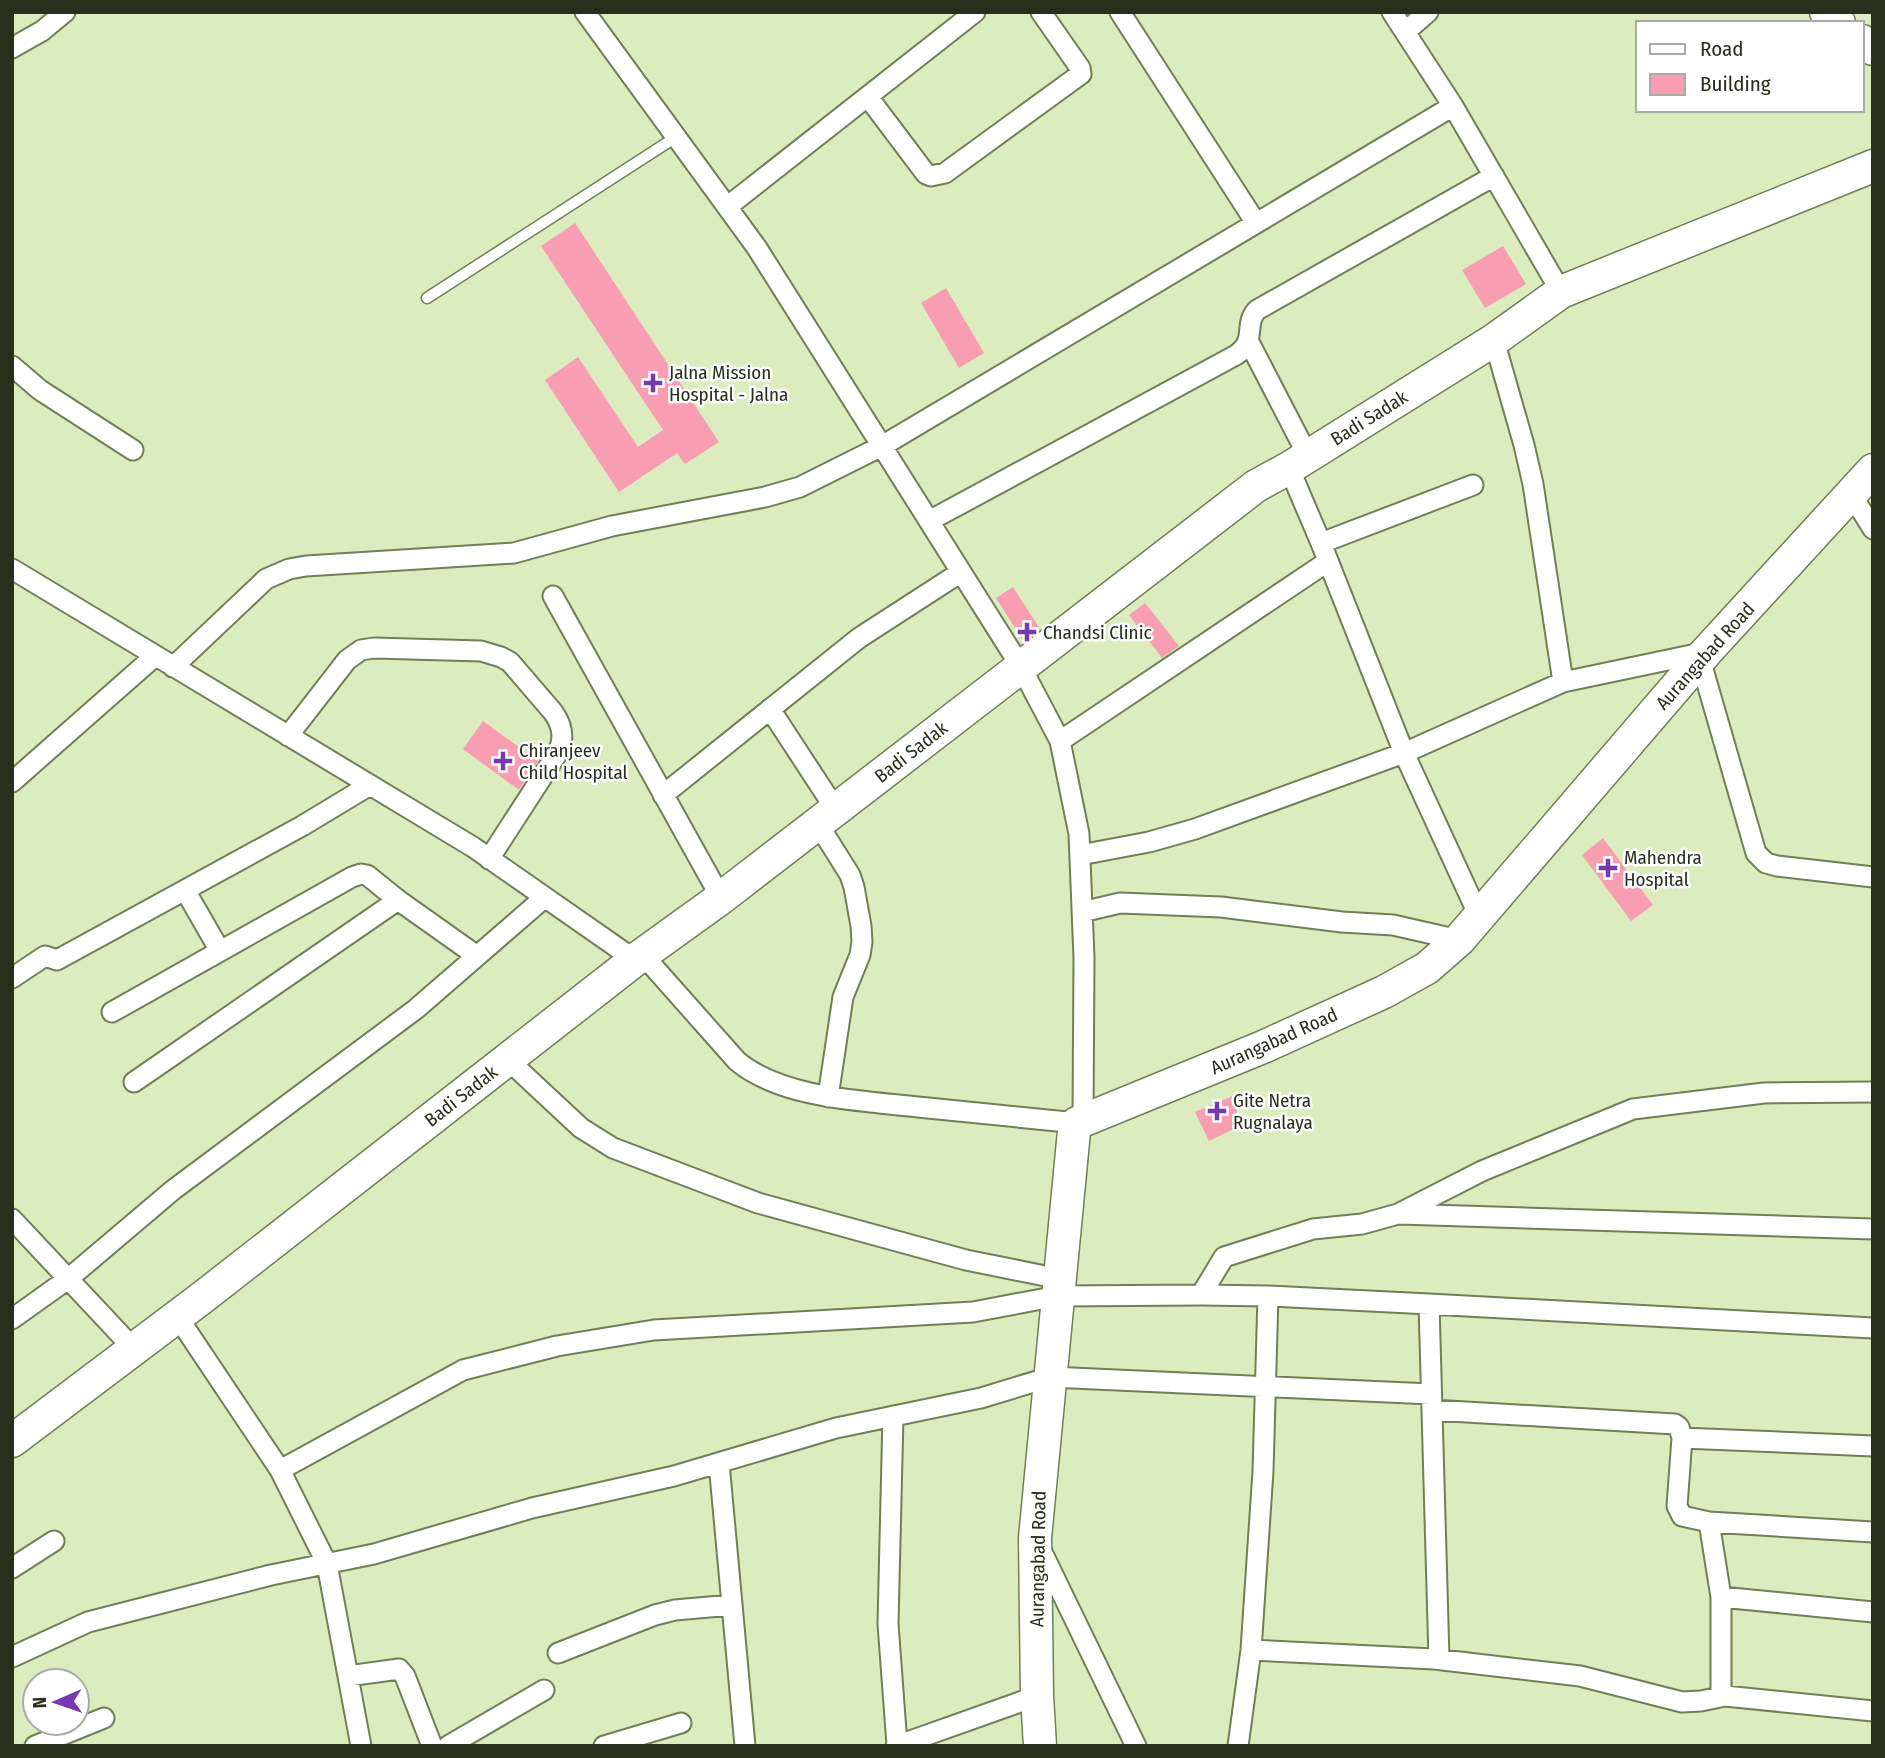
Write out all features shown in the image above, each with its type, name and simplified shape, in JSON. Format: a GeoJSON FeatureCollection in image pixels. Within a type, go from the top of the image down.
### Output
{"type":"FeatureCollection","features":[{"type":"Feature","properties":{"kind":"main road","name":"Badi Sadak"},"geometry":{"type":"LineString","coordinates":[[12,1441],[1256,486],[1494,340],[1561,292],[1873,166]]}},
{"type":"Feature","properties":{"kind":"main road","name":"Aurangabad Road"},"geometry":{"type":"LineString","coordinates":[[1040,1746],[1035,1538],[1074,1132],[1080,1122],[1263,1047],[1384,992],[1427,968],[1459,940],[1704,655],[1865,512],[1873,470]]}},
{"type":"Feature","properties":{"kind":"street"},"geometry":{"type":"LineString","coordinates":[[12,48],[42,32],[65,12]]}},
{"type":"Feature","properties":{"kind":"street"},"geometry":{"type":"LineString","coordinates":[[12,569],[473,847],[544,898],[639,958],[749,1071],[777,1083],[828,1097],[1080,1122],[1084,958],[1079,834],[1060,741],[1021,667],[757,248],[584,12]]}},
{"type":"Feature","properties":{"kind":"street"},"geometry":{"type":"LineString","coordinates":[[727,207],[975,12]]}},
{"type":"Feature","properties":{"kind":"street"},"geometry":{"type":"LineString","coordinates":[[868,97],[926,174],[932,176],[945,173],[1081,74],[1080,68],[1041,12]]}},
{"type":"Feature","properties":{"kind":"street"},"geometry":{"type":"LineString","coordinates":[[1120,12],[1256,223]]}},
{"type":"Feature","properties":{"kind":"street"},"geometry":{"type":"LineString","coordinates":[[1392,12],[1453,106],[1561,292]]}},
{"type":"Feature","properties":{"kind":"street"},"geometry":{"type":"LineString","coordinates":[[1405,32],[1428,12]]}},
{"type":"Feature","properties":{"kind":"street"},"geometry":{"type":"LineString","coordinates":[[173,667],[266,579],[289,569],[513,553],[612,526],[765,497],[816,480],[882,446],[1453,106]]}},
{"type":"Feature","properties":{"kind":"street"},"geometry":{"type":"LineString","coordinates":[[1479,916],[1404,753],[1327,562],[1299,462],[1249,342],[1251,320],[1257,310],[1494,176]]}},
{"type":"Feature","properties":{"kind":"street"},"geometry":{"type":"LineString","coordinates":[[1494,340],[1531,475],[1563,682]]}},
{"type":"Feature","properties":{"kind":"street"},"geometry":{"type":"LineString","coordinates":[[929,521],[1236,355],[1249,342]]}},
{"type":"Feature","properties":{"kind":"street"},"geometry":{"type":"LineString","coordinates":[[12,366],[40,390],[133,450]]}},
{"type":"Feature","properties":{"kind":"street"},"geometry":{"type":"LineString","coordinates":[[1321,543],[1473,485]]}},
{"type":"Feature","properties":{"kind":"street"},"geometry":{"type":"LineString","coordinates":[[1060,741],[1327,562]]}},
{"type":"Feature","properties":{"kind":"street"},"geometry":{"type":"LineString","coordinates":[[663,794],[859,638],[961,572]]}},
{"type":"Feature","properties":{"kind":"street"},"geometry":{"type":"LineString","coordinates":[[553,596],[721,898]]}},
{"type":"Feature","properties":{"kind":"street"},"geometry":{"type":"LineString","coordinates":[[288,736],[347,660],[361,650],[374,648],[481,651],[510,662],[559,720],[563,737],[561,746],[489,859]]}},
{"type":"Feature","properties":{"kind":"street"},"geometry":{"type":"LineString","coordinates":[[1080,855],[1169,837],[1404,753],[1563,682],[1704,655],[1756,853],[1766,863],[1777,866],[1873,877]]}},
{"type":"Feature","properties":{"kind":"street"},"geometry":{"type":"LineString","coordinates":[[12,782],[155,656]]}},
{"type":"Feature","properties":{"kind":"street"},"geometry":{"type":"LineString","coordinates":[[770,709],[827,817],[850,875],[862,926],[860,955],[843,996],[828,1097]]}},
{"type":"Feature","properties":{"kind":"street"},"geometry":{"type":"LineString","coordinates":[[12,978],[46,956],[57,960],[302,826],[370,785]]}},
{"type":"Feature","properties":{"kind":"street"},"geometry":{"type":"LineString","coordinates":[[112,1012],[361,874],[367,875],[477,956]]}},
{"type":"Feature","properties":{"kind":"street"},"geometry":{"type":"LineString","coordinates":[[185,890],[220,951]]}},
{"type":"Feature","properties":{"kind":"street"},"geometry":{"type":"LineString","coordinates":[[12,1319],[68,1279],[173,1190],[416,1009],[544,898]]}},
{"type":"Feature","properties":{"kind":"street"},"geometry":{"type":"LineString","coordinates":[[134,1082],[398,900]]}},
{"type":"Feature","properties":{"kind":"street"},"geometry":{"type":"LineString","coordinates":[[1082,912],[1120,903],[1221,907],[1342,922],[1393,925],[1459,940]]}},
{"type":"Feature","properties":{"kind":"street"},"geometry":{"type":"LineString","coordinates":[[508,1060],[573,1122],[613,1148],[758,1203],[1059,1288],[1268,1296],[1873,1328]]}},
{"type":"Feature","properties":{"kind":"street"},"geometry":{"type":"LineString","coordinates":[[1200,1295],[1224,1257],[1313,1228],[1362,1224],[1398,1214],[1482,1171],[1633,1109],[1764,1093],[1873,1092]]}},
{"type":"Feature","properties":{"kind":"street"},"geometry":{"type":"LineString","coordinates":[[1398,1214],[1873,1229]]}},
{"type":"Feature","properties":{"kind":"street"},"geometry":{"type":"LineString","coordinates":[[12,1219],[133,1348]]}},
{"type":"Feature","properties":{"kind":"street"},"geometry":{"type":"LineString","coordinates":[[279,1470],[463,1370],[557,1346],[654,1330],[973,1312],[1059,1288]]}},
{"type":"Feature","properties":{"kind":"street"},"geometry":{"type":"LineString","coordinates":[[1237,1746],[1251,1650],[1263,1471],[1268,1296]]}},
{"type":"Feature","properties":{"kind":"street"},"geometry":{"type":"LineString","coordinates":[[1429,1304],[1439,1660]]}},
{"type":"Feature","properties":{"kind":"street"},"geometry":{"type":"LineString","coordinates":[[177,1315],[279,1470],[327,1564],[361,1746]]}},
{"type":"Feature","properties":{"kind":"street"},"geometry":{"type":"LineString","coordinates":[[12,1657],[88,1622],[271,1575],[374,1555],[532,1508],[674,1476],[836,1428],[981,1398],[1050,1377],[1265,1385],[1670,1424],[1679,1427],[1682,1438],[1677,1506],[1682,1516],[1709,1522],[1873,1532]]}},
{"type":"Feature","properties":{"kind":"street"},"geometry":{"type":"LineString","coordinates":[[893,1416],[888,1624],[897,1746],[1037,1696]]}},
{"type":"Feature","properties":{"kind":"street"},"geometry":{"type":"LineString","coordinates":[[1682,1438],[1873,1446]]}},
{"type":"Feature","properties":{"kind":"street"},"geometry":{"type":"LineString","coordinates":[[719,1462],[745,1746]]}},
{"type":"Feature","properties":{"kind":"street"},"geometry":{"type":"LineString","coordinates":[[1709,1522],[1721,1597],[1721,1696]]}},
{"type":"Feature","properties":{"kind":"street"},"geometry":{"type":"LineString","coordinates":[[1035,1538],[1136,1746]]}},
{"type":"Feature","properties":{"kind":"street"},"geometry":{"type":"LineString","coordinates":[[12,1568],[54,1541]]}},
{"type":"Feature","properties":{"kind":"street"},"geometry":{"type":"LineString","coordinates":[[1721,1597],[1873,1612]]}},
{"type":"Feature","properties":{"kind":"street"},"geometry":{"type":"LineString","coordinates":[[558,1653],[656,1615],[676,1610],[732,1605]]}},
{"type":"Feature","properties":{"kind":"street"},"geometry":{"type":"LineString","coordinates":[[1251,1650],[1439,1660],[1580,1676],[1682,1702],[1735,1696],[1873,1711]]}},
{"type":"Feature","properties":{"kind":"street"},"geometry":{"type":"LineString","coordinates":[[348,1675],[400,1669],[432,1746]]}},
{"type":"Feature","properties":{"kind":"street"},"geometry":{"type":"LineString","coordinates":[[448,1746],[544,1690]]}},
{"type":"Feature","properties":{"kind":"street"},"geometry":{"type":"LineString","coordinates":[[35,1746],[104,1718]]}},
{"type":"Feature","properties":{"kind":"street"},"geometry":{"type":"LineString","coordinates":[[604,1746],[681,1723]]}},
{"type":"Feature","properties":{"kind":"lane"},"geometry":{"type":"LineString","coordinates":[[427,298],[676,137]]}},
{"type":"Feature","properties":{"kind":"building"},"geometry":{"type":"Polygon","coordinates":[[[575,223],[719,442],[685,464],[677,453],[619,492],[545,380],[578,357],[638,447],[663,430],[541,246],[575,223]]]}},
{"type":"Feature","properties":{"kind":"building"},"geometry":{"type":"Polygon","coordinates":[[[1503,246],[1526,284],[1485,308],[1462,270],[1503,246]]]}},
{"type":"Feature","properties":{"kind":"building"},"geometry":{"type":"Polygon","coordinates":[[[946,288],[984,353],[959,368],[921,303],[946,288]]]}},
{"type":"Feature","properties":{"kind":"building"},"geometry":{"type":"Polygon","coordinates":[[[1013,587],[1040,629],[1024,642],[996,598],[1013,587]]]}},
{"type":"Feature","properties":{"kind":"building"},"geometry":{"type":"Polygon","coordinates":[[[1145,603],[1179,646],[1162,658],[1129,615],[1145,603]]]}},
{"type":"Feature","properties":{"kind":"building"},"geometry":{"type":"Polygon","coordinates":[[[483,721],[538,761],[519,790],[463,749],[483,721]]]}},
{"type":"Feature","properties":{"kind":"building"},"geometry":{"type":"Polygon","coordinates":[[[1603,838],[1653,905],[1631,921],[1582,855],[1603,838]]]}},
{"type":"Feature","properties":{"kind":"building"},"geometry":{"type":"Polygon","coordinates":[[[1235,1095],[1238,1127],[1209,1141],[1195,1112],[1235,1095]]]}},
{"type":"Feature","properties":{"kind":"place","name":"Jalna Mission Hospital - Jalna"},"geometry":{"type":"Point","coordinates":[653,383]}},
{"type":"Feature","properties":{"kind":"place","name":"Chandsi Clinic"},"geometry":{"type":"Point","coordinates":[1027,632]}},
{"type":"Feature","properties":{"kind":"place","name":"Chiranjeev Child Hospital"},"geometry":{"type":"Point","coordinates":[503,761]}},
{"type":"Feature","properties":{"kind":"place","name":"Mahendra Hospital"},"geometry":{"type":"Point","coordinates":[1608,868]}},
{"type":"Feature","properties":{"kind":"place","name":"Gite Netra Rugnalaya"},"geometry":{"type":"Point","coordinates":[1217,1111]}}]}
